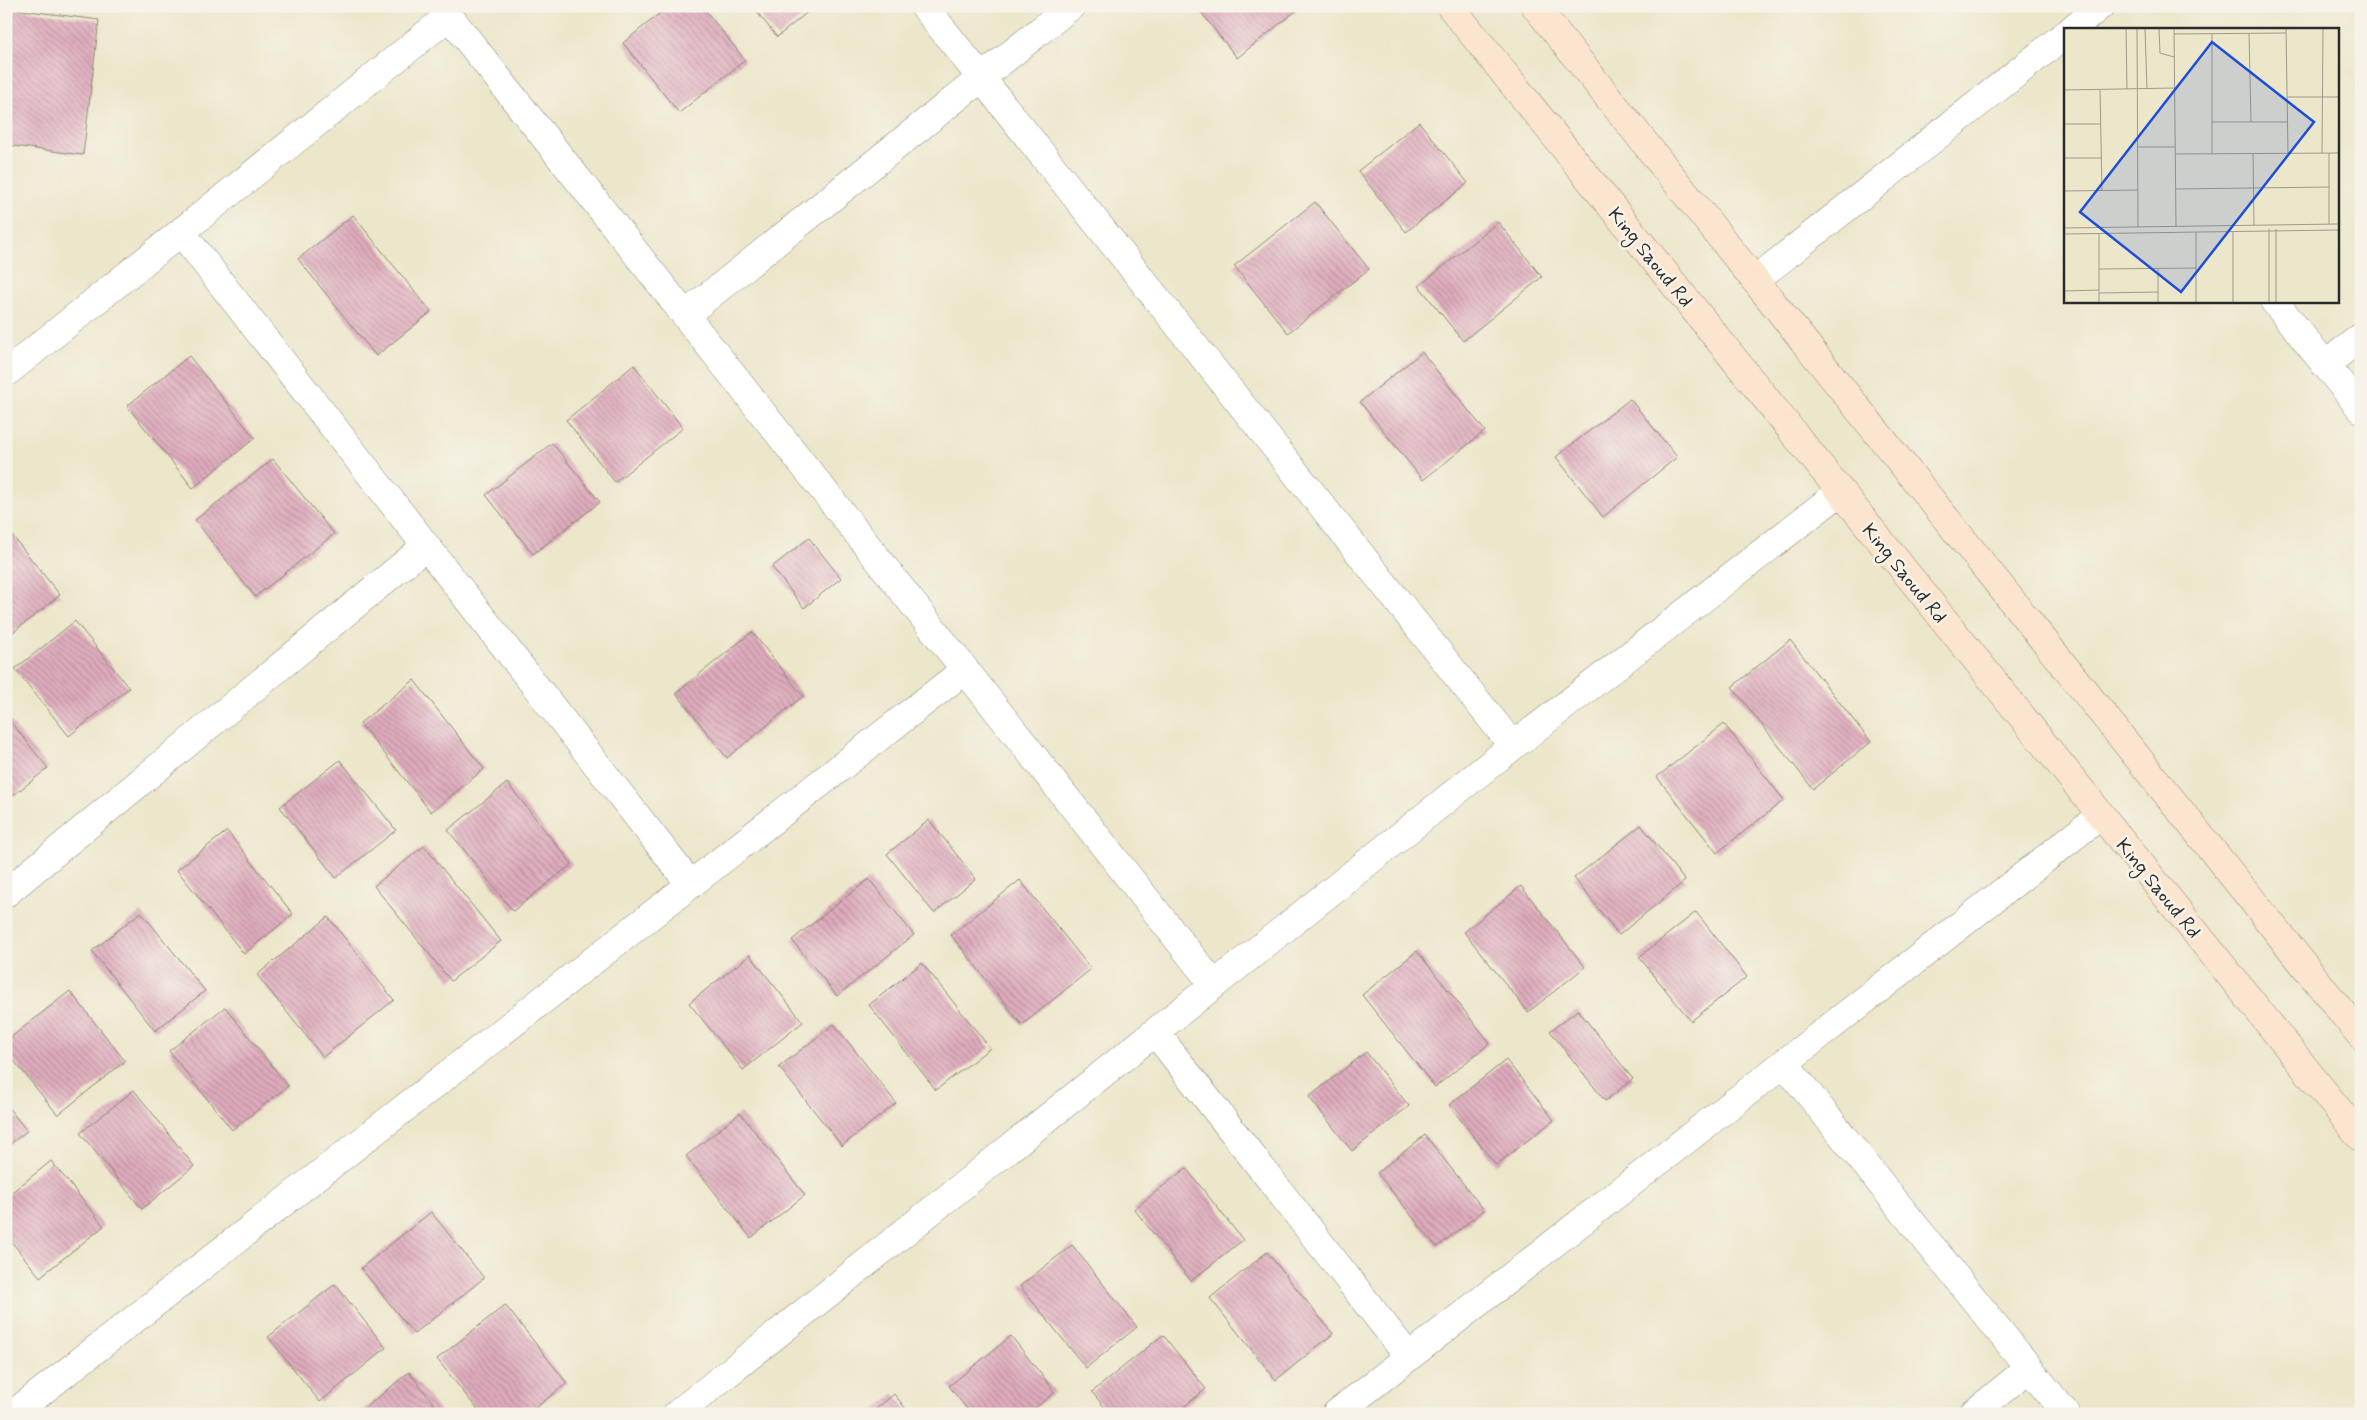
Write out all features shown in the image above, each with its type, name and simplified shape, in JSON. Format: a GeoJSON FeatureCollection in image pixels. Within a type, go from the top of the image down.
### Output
{"type":"FeatureCollection","features":[{"type":"Feature","properties":{"kind":"main road","name":"King Saoud Rd"},"geometry":{"type":"LineString","coordinates":[[1450,6],[2361,1138]]}},
{"type":"Feature","properties":{"kind":"main road"},"geometry":{"type":"LineString","coordinates":[[1535,6],[2361,1036]]}},
{"type":"Feature","properties":{"kind":"street"},"geometry":{"type":"LineString","coordinates":[[924,6],[1513,746]]}},
{"type":"Feature","properties":{"kind":"street"},"geometry":{"type":"LineString","coordinates":[[684,315],[1071,6]]}},
{"type":"Feature","properties":{"kind":"street"},"geometry":{"type":"LineString","coordinates":[[2074,28],[2100,6]]}},
{"type":"Feature","properties":{"kind":"street"},"geometry":{"type":"LineString","coordinates":[[6,373],[181,232],[445,11],[1214,985]]}},
{"type":"Feature","properties":{"kind":"street"},"geometry":{"type":"LineString","coordinates":[[1755,280],[2064,37]]}},
{"type":"Feature","properties":{"kind":"street"},"geometry":{"type":"LineString","coordinates":[[181,232],[690,884]]}},
{"type":"Feature","properties":{"kind":"street"},"geometry":{"type":"LineString","coordinates":[[2275,302],[2361,409]]}},
{"type":"Feature","properties":{"kind":"street"},"geometry":{"type":"LineString","coordinates":[[2325,365],[2361,337]]}},
{"type":"Feature","properties":{"kind":"street"},"geometry":{"type":"LineString","coordinates":[[677,1414],[1513,746],[1840,492]]}},
{"type":"Feature","properties":{"kind":"street"},"geometry":{"type":"LineString","coordinates":[[6,893],[426,546]]}},
{"type":"Feature","properties":{"kind":"street"},"geometry":{"type":"LineString","coordinates":[[13,1414],[965,670]]}},
{"type":"Feature","properties":{"kind":"street"},"geometry":{"type":"LineString","coordinates":[[1336,1414],[2101,815]]}},
{"type":"Feature","properties":{"kind":"street"},"geometry":{"type":"LineString","coordinates":[[1155,1032],[1409,1357]]}},
{"type":"Feature","properties":{"kind":"street"},"geometry":{"type":"LineString","coordinates":[[1784,1063],[2066,1414]]}},
{"type":"Feature","properties":{"kind":"street"},"geometry":{"type":"LineString","coordinates":[[1973,1414],[2029,1368]]}},
{"type":"Feature","properties":{"kind":"building"},"geometry":{"type":"Polygon","coordinates":[[[669,6],[702,6],[745,60],[679,113],[623,43],[669,6]]]}},
{"type":"Feature","properties":{"kind":"building"},"geometry":{"type":"Polygon","coordinates":[[[752,6],[815,6],[777,37],[752,6]]]}},
{"type":"Feature","properties":{"kind":"building"},"geometry":{"type":"Polygon","coordinates":[[[1196,6],[1302,6],[1237,58],[1196,6]]]}},
{"type":"Feature","properties":{"kind":"building"},"geometry":{"type":"Polygon","coordinates":[[[6,8],[99,20],[83,155],[6,145],[6,8]]]}},
{"type":"Feature","properties":{"kind":"building"},"geometry":{"type":"Polygon","coordinates":[[[1419,122],[1468,183],[1406,232],[1358,171],[1419,122]]]}},
{"type":"Feature","properties":{"kind":"building"},"geometry":{"type":"Polygon","coordinates":[[[1315,202],[1369,269],[1288,333],[1234,266],[1315,202]]]}},
{"type":"Feature","properties":{"kind":"building"},"geometry":{"type":"Polygon","coordinates":[[[353,215],[431,312],[376,356],[298,259],[353,215]]]}},
{"type":"Feature","properties":{"kind":"building"},"geometry":{"type":"Polygon","coordinates":[[[1498,222],[1542,277],[1463,341],[1419,286],[1498,222]]]}},
{"type":"Feature","properties":{"kind":"building"},"geometry":{"type":"Polygon","coordinates":[[[1422,352],[1485,431],[1423,480],[1360,402],[1422,352]]]}},
{"type":"Feature","properties":{"kind":"building"},"geometry":{"type":"Polygon","coordinates":[[[189,356],[255,438],[193,488],[127,406],[189,356]]]}},
{"type":"Feature","properties":{"kind":"building"},"geometry":{"type":"Polygon","coordinates":[[[634,365],[683,428],[615,482],[566,420],[634,365]]]}},
{"type":"Feature","properties":{"kind":"building"},"geometry":{"type":"Polygon","coordinates":[[[1630,399],[1677,457],[1603,517],[1556,457],[1630,399]]]}},
{"type":"Feature","properties":{"kind":"building"},"geometry":{"type":"Polygon","coordinates":[[[552,443],[600,502],[533,554],[486,495],[552,443]]]}},
{"type":"Feature","properties":{"kind":"building"},"geometry":{"type":"Polygon","coordinates":[[[273,459],[334,534],[255,597],[195,520],[273,459]]]}},
{"type":"Feature","properties":{"kind":"building"},"geometry":{"type":"Polygon","coordinates":[[[6,528],[60,595],[6,638],[6,528]]]}},
{"type":"Feature","properties":{"kind":"building"},"geometry":{"type":"Polygon","coordinates":[[[809,538],[841,578],[804,608],[772,567],[809,538]]]}},
{"type":"Feature","properties":{"kind":"building"},"geometry":{"type":"Polygon","coordinates":[[[75,621],[129,688],[69,736],[15,669],[75,621]]]}},
{"type":"Feature","properties":{"kind":"building"},"geometry":{"type":"Polygon","coordinates":[[[752,632],[803,696],[727,758],[676,693],[752,632]]]}},
{"type":"Feature","properties":{"kind":"building"},"geometry":{"type":"Polygon","coordinates":[[[1790,640],[1871,742],[1813,789],[1732,687],[1790,640]]]}},
{"type":"Feature","properties":{"kind":"building"},"geometry":{"type":"Polygon","coordinates":[[[414,680],[484,769],[431,812],[360,723],[414,680]]]}},
{"type":"Feature","properties":{"kind":"building"},"geometry":{"type":"Polygon","coordinates":[[[6,716],[48,768],[6,801],[6,716]]]}},
{"type":"Feature","properties":{"kind":"building"},"geometry":{"type":"Polygon","coordinates":[[[1724,724],[1784,800],[1717,853],[1657,777],[1724,724]]]}},
{"type":"Feature","properties":{"kind":"building"},"geometry":{"type":"Polygon","coordinates":[[[340,760],[396,830],[336,878],[280,807],[340,760]]]}},
{"type":"Feature","properties":{"kind":"building"},"geometry":{"type":"Polygon","coordinates":[[[507,783],[572,864],[513,911],[448,830],[507,783]]]}},
{"type":"Feature","properties":{"kind":"building"},"geometry":{"type":"Polygon","coordinates":[[[929,820],[976,879],[934,913],[887,854],[929,820]]]}},
{"type":"Feature","properties":{"kind":"building"},"geometry":{"type":"Polygon","coordinates":[[[1641,825],[1685,881],[1619,935],[1574,878],[1641,825]]]}},
{"type":"Feature","properties":{"kind":"building"},"geometry":{"type":"Polygon","coordinates":[[[227,831],[293,914],[244,954],[177,870],[227,831]]]}},
{"type":"Feature","properties":{"kind":"building"},"geometry":{"type":"Polygon","coordinates":[[[424,846],[501,941],[451,981],[374,886],[424,846]]]}},
{"type":"Feature","properties":{"kind":"building"},"geometry":{"type":"Polygon","coordinates":[[[869,879],[914,935],[837,996],[792,940],[869,879]]]}},
{"type":"Feature","properties":{"kind":"building"},"geometry":{"type":"Polygon","coordinates":[[[1020,880],[1091,969],[1022,1025],[951,935],[1020,880]]]}},
{"type":"Feature","properties":{"kind":"building"},"geometry":{"type":"Polygon","coordinates":[[[1521,886],[1585,967],[1528,1012],[1464,932],[1521,886]]]}},
{"type":"Feature","properties":{"kind":"building"},"geometry":{"type":"Polygon","coordinates":[[[141,912],[205,991],[155,1031],[92,951],[141,912]]]}},
{"type":"Feature","properties":{"kind":"building"},"geometry":{"type":"Polygon","coordinates":[[[1696,912],[1747,977],[1691,1021],[1639,957],[1696,912]]]}},
{"type":"Feature","properties":{"kind":"building"},"geometry":{"type":"Polygon","coordinates":[[[328,917],[394,1000],[323,1057],[257,975],[328,917]]]}},
{"type":"Feature","properties":{"kind":"building"},"geometry":{"type":"Polygon","coordinates":[[[1417,951],[1490,1043],[1435,1087],[1362,995],[1417,951]]]}},
{"type":"Feature","properties":{"kind":"building"},"geometry":{"type":"Polygon","coordinates":[[[750,955],[803,1022],[743,1070],[689,1003],[750,955]]]}},
{"type":"Feature","properties":{"kind":"building"},"geometry":{"type":"Polygon","coordinates":[[[922,963],[990,1048],[936,1090],[869,1005],[922,963]]]}},
{"type":"Feature","properties":{"kind":"building"},"geometry":{"type":"Polygon","coordinates":[[[70,991],[125,1061],[58,1115],[6,1051],[6,1041],[70,991]]]}},
{"type":"Feature","properties":{"kind":"building"},"geometry":{"type":"Polygon","coordinates":[[[225,1007],[288,1086],[232,1130],[169,1051],[225,1007]]]}},
{"type":"Feature","properties":{"kind":"building"},"geometry":{"type":"Polygon","coordinates":[[[1578,1010],[1633,1079],[1605,1101],[1550,1031],[1578,1010]]]}},
{"type":"Feature","properties":{"kind":"building"},"geometry":{"type":"Polygon","coordinates":[[[834,1024],[896,1103],[842,1146],[779,1067],[834,1024]]]}},
{"type":"Feature","properties":{"kind":"building"},"geometry":{"type":"Polygon","coordinates":[[[1366,1052],[1409,1106],[1352,1151],[1309,1097],[1366,1052]]]}},
{"type":"Feature","properties":{"kind":"building"},"geometry":{"type":"Polygon","coordinates":[[[1506,1060],[1554,1120],[1496,1165],[1449,1105],[1506,1060]]]}},
{"type":"Feature","properties":{"kind":"building"},"geometry":{"type":"Polygon","coordinates":[[[134,1090],[194,1166],[142,1209],[80,1133],[134,1090]]]}},
{"type":"Feature","properties":{"kind":"building"},"geometry":{"type":"Polygon","coordinates":[[[6,1105],[27,1131],[6,1147],[6,1105]]]}},
{"type":"Feature","properties":{"kind":"building"},"geometry":{"type":"Polygon","coordinates":[[[740,1113],[805,1195],[751,1238],[686,1156],[740,1113]]]}},
{"type":"Feature","properties":{"kind":"building"},"geometry":{"type":"Polygon","coordinates":[[[1425,1135],[1484,1210],[1437,1247],[1377,1173],[1425,1135]]]}},
{"type":"Feature","properties":{"kind":"building"},"geometry":{"type":"Polygon","coordinates":[[[51,1161],[104,1226],[40,1277],[6,1235],[6,1197],[51,1161]]]}},
{"type":"Feature","properties":{"kind":"building"},"geometry":{"type":"Polygon","coordinates":[[[1186,1168],[1243,1240],[1191,1281],[1134,1209],[1186,1168]]]}},
{"type":"Feature","properties":{"kind":"building"},"geometry":{"type":"Polygon","coordinates":[[[431,1212],[484,1278],[414,1334],[361,1268],[431,1212]]]}},
{"type":"Feature","properties":{"kind":"building"},"geometry":{"type":"Polygon","coordinates":[[[1072,1245],[1137,1327],[1086,1368],[1020,1286],[1072,1245]]]}},
{"type":"Feature","properties":{"kind":"building"},"geometry":{"type":"Polygon","coordinates":[[[1267,1252],[1333,1334],[1276,1380],[1210,1298],[1267,1252]]]}},
{"type":"Feature","properties":{"kind":"building"},"geometry":{"type":"Polygon","coordinates":[[[335,1284],[386,1348],[320,1402],[268,1337],[335,1284]]]}},
{"type":"Feature","properties":{"kind":"building"},"geometry":{"type":"Polygon","coordinates":[[[505,1305],[567,1383],[528,1414],[481,1414],[437,1359],[505,1305]]]}},
{"type":"Feature","properties":{"kind":"building"},"geometry":{"type":"Polygon","coordinates":[[[1163,1335],[1206,1389],[1175,1414],[1110,1414],[1092,1392],[1163,1335]]]}},
{"type":"Feature","properties":{"kind":"building"},"geometry":{"type":"Polygon","coordinates":[[[1011,1336],[1055,1392],[1028,1414],[971,1414],[949,1386],[1011,1336]]]}},
{"type":"Feature","properties":{"kind":"building"},"geometry":{"type":"Polygon","coordinates":[[[409,1372],[442,1414],[358,1414],[409,1372]]]}},
{"type":"Feature","properties":{"kind":"building"},"geometry":{"type":"Polygon","coordinates":[[[894,1394],[910,1414],[870,1414],[894,1394]]]}}]}
